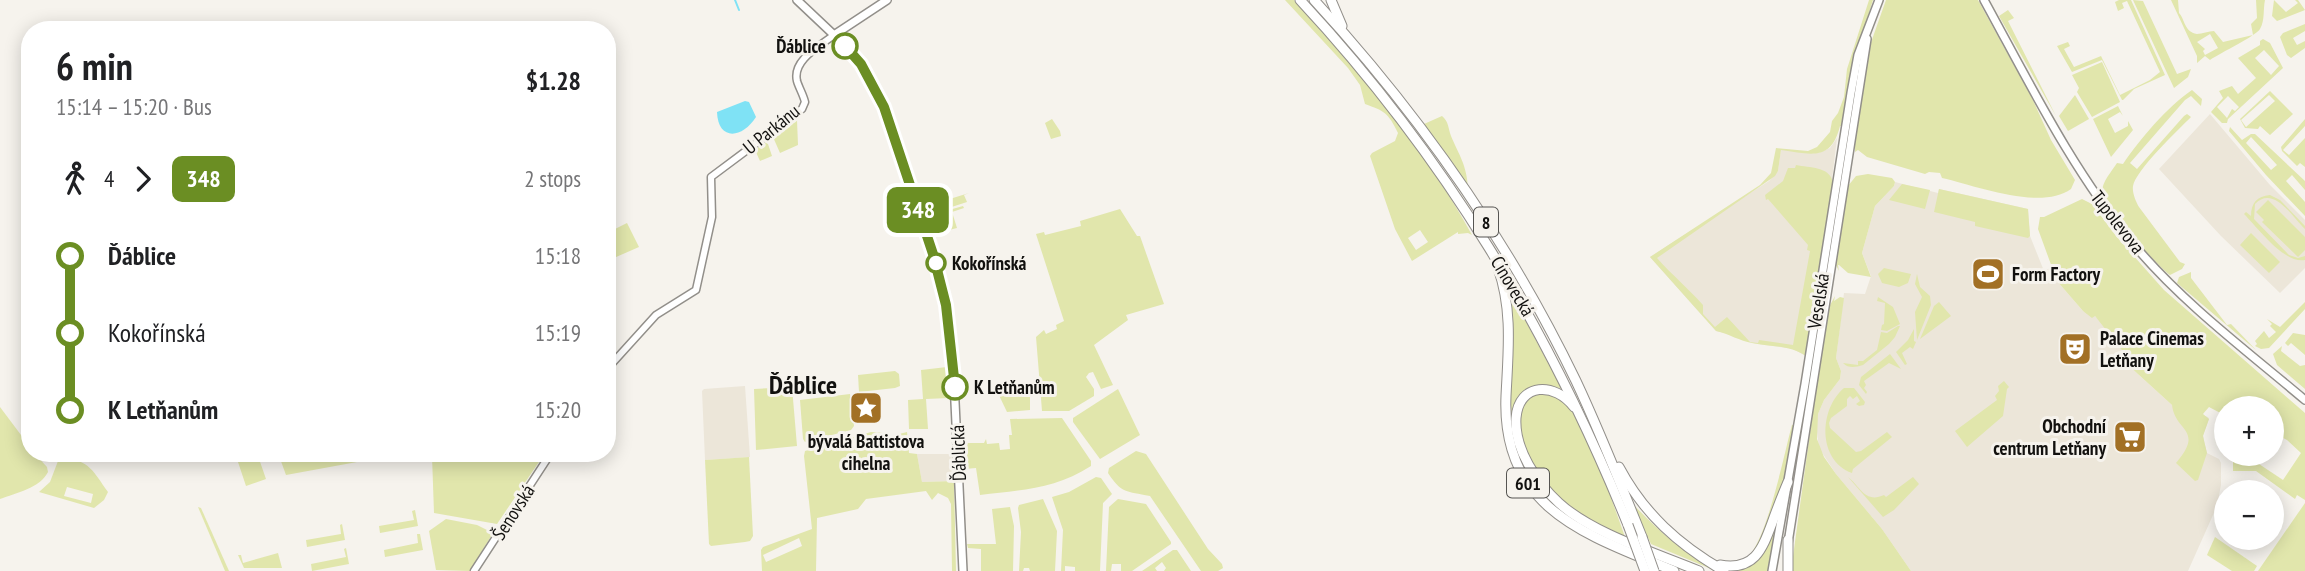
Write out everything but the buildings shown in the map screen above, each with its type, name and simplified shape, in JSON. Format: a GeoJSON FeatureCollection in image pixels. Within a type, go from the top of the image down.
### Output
{"type":"FeatureCollection","features":[{"type":"Feature","properties":{"kind":"highway","name":"Cínovecká"},"geometry":{"type":"LineString","coordinates":[[1300,0],[1371,82],[1438,168],[1490,247],[1534,323],[1587,426],[1645,571]]}},
{"type":"Feature","properties":{"kind":"highway","name":"Cínovecká"},"geometry":{"type":"LineString","coordinates":[[1314,0],[1346,34],[1415,121],[1474,204],[1537,308],[1576,381],[1654,571]]}},
{"type":"Feature","properties":{"kind":"highway"},"geometry":{"type":"LineString","coordinates":[[1331,0],[1346,34]]}},
{"type":"Feature","properties":{"kind":"highway","name":"601"},"geometry":{"type":"LineString","coordinates":[[1490,247],[1507,302],[1509,332],[1506,416],[1511,442],[1522,473],[1545,504],[1564,521],[1588,535],[1674,571]]}},
{"type":"Feature","properties":{"kind":"highway"},"geometry":{"type":"LineString","coordinates":[[1576,381],[1633,492],[1658,523],[1692,551],[1724,571]]}},
{"type":"Feature","properties":{"kind":"highway","name":"601"},"geometry":{"type":"LineString","coordinates":[[1587,426],[1565,397],[1556,391],[1544,389],[1532,393],[1521,402],[1517,416],[1518,432],[1525,457],[1536,477],[1569,511],[1607,532],[1699,571]]}},
{"type":"Feature","properties":{"kind":"highway"},"geometry":{"type":"LineString","coordinates":[[1692,551],[1727,566],[1738,567],[1749,563],[1759,554],[1764,544],[1788,482]]}},
{"type":"Feature","properties":{"kind":"highway"},"geometry":{"type":"LineString","coordinates":[[1786,571],[1788,540]]}},
{"type":"Feature","properties":{"kind":"main road","name":"Ďáblická"},"geometry":{"type":"LineString","coordinates":[[797,0],[861,64],[884,107],[936,264],[946,305],[953,360],[963,571]]}},
{"type":"Feature","properties":{"kind":"main road"},"geometry":{"type":"LineString","coordinates":[[834,35],[887,0]]}},
{"type":"Feature","properties":{"kind":"main road","name":"Veselská"},"geometry":{"type":"LineString","coordinates":[[1772,571],[1850,93],[1858,55],[1879,0]]}},
{"type":"Feature","properties":{"kind":"main road","name":"Tupolevova"},"geometry":{"type":"LineString","coordinates":[[1984,0],[2076,162],[2123,231],[2168,281],[2305,400]]}},
{"type":"Feature","properties":{"kind":"main road","name":"Veselská"},"geometry":{"type":"LineString","coordinates":[[1788,540],[1868,32]]}},
{"type":"Feature","properties":{"kind":"street","name":"U Parkánu"},"geometry":{"type":"LineString","coordinates":[[616,359],[656,316],[694,293],[698,286],[711,227],[711,177],[802,109],[805,102],[797,80],[797,69],[806,57],[834,35]]}},
{"type":"Feature","properties":{"kind":"street","name":"Šenovská"},"geometry":{"type":"LineString","coordinates":[[474,571],[545,462]]}},
{"type":"Feature","properties":{"kind":"shaded area"},"geometry":{"type":"Polygon","coordinates":[[[2210,114],[2270,185],[2305,220],[2305,268],[2280,293],[2221,236],[2159,169],[2210,114]]]}},
{"type":"Feature","properties":{"kind":"shaded area"},"geometry":{"type":"Polygon","coordinates":[[[1837,138],[1823,253],[1806,356],[1793,349],[1752,343],[1716,331],[1650,257],[1769,181],[1778,171],[1781,149],[1818,153],[1830,148],[1837,138]]]}},
{"type":"Feature","properties":{"kind":"shaded area"},"geometry":{"type":"Polygon","coordinates":[[[1895,182],[1938,193],[1939,189],[2028,209],[2030,236],[2044,271],[2052,267],[2057,281],[2083,311],[2095,316],[2107,329],[2125,354],[2117,361],[2120,366],[2128,365],[2173,406],[2208,417],[2204,442],[2207,453],[2214,456],[2214,466],[2221,466],[2221,480],[2214,480],[2214,513],[2188,571],[1911,571],[1882,529],[1836,474],[1819,448],[1816,425],[1818,414],[1824,400],[1840,379],[1841,371],[1836,358],[1844,293],[1865,294],[1871,276],[1862,253],[1875,206],[1895,182]]]}},
{"type":"Feature","properties":{"kind":"shaded area"},"geometry":{"type":"Polygon","coordinates":[[[745,386],[750,457],[705,460],[702,391],[745,386]]]}},
{"type":"Feature","properties":{"kind":"shaded area"},"geometry":{"type":"Polygon","coordinates":[[[917,454],[953,454],[954,481],[922,482],[917,454]]]}},
{"type":"Feature","properties":{"kind":"green space"},"geometry":{"type":"Polygon","coordinates":[[[1285,0],[1294,0],[1393,117],[1435,174],[1472,235],[1458,232],[1412,261],[1395,229],[1370,156],[1395,141],[1398,133],[1385,113],[1365,104],[1360,85],[1348,68],[1285,0]],[[1420,230],[1408,238],[1416,250],[1428,242],[1420,230]]]}},
{"type":"Feature","properties":{"kind":"green space"},"geometry":{"type":"Polygon","coordinates":[[[1869,0],[1873,0],[1852,66],[1842,126],[1831,146],[1810,154],[1781,150],[1775,176],[1657,258],[1703,305],[1703,314],[1715,327],[1727,317],[1750,342],[1758,343],[1759,340],[1793,345],[1810,251],[1807,250],[1808,245],[1768,199],[1766,200],[1765,195],[1783,181],[1788,168],[1795,168],[1796,165],[1828,173],[1833,182],[1806,356],[1793,350],[1748,342],[1716,331],[1650,257],[1760,185],[1771,173],[1776,148],[1808,151],[1817,147],[1830,132],[1832,121],[1844,97],[1847,69],[1869,0]]]}},
{"type":"Feature","properties":{"kind":"green space"},"geometry":{"type":"Polygon","coordinates":[[[1886,0],[1978,0],[2032,98],[2051,140],[2075,180],[2071,189],[2043,198],[2008,195],[1942,178],[1940,173],[1925,174],[1867,157],[1858,150],[1855,152],[1869,48],[1886,0]]]}},
{"type":"Feature","properties":{"kind":"green space"},"geometry":{"type":"Polygon","coordinates":[[[2131,0],[2165,75],[2134,89],[2123,100],[2122,100],[2102,60],[2072,72],[2057,46],[2068,42],[2070,46],[2064,49],[2074,67],[2101,56],[2120,95],[2150,80],[2160,72],[2127,1],[2122,3],[2124,8],[2118,11],[2115,2],[2131,0]]]}},
{"type":"Feature","properties":{"kind":"green space"},"geometry":{"type":"Polygon","coordinates":[[[2133,0],[2143,1],[2177,74],[2191,69],[2188,77],[2174,88],[2133,0]]]}},
{"type":"Feature","properties":{"kind":"green space"},"geometry":{"type":"Polygon","coordinates":[[[2171,0],[2178,0],[2179,13],[2190,31],[2197,34],[2214,31],[2223,42],[2253,35],[2251,24],[2257,18],[2256,0],[2265,0],[2263,22],[2257,32],[2252,36],[2210,60],[2205,56],[2197,63],[2197,56],[2171,0]],[[2210,34],[2197,42],[2205,49],[2205,55],[2218,48],[2210,34]]]}},
{"type":"Feature","properties":{"kind":"green space"},"geometry":{"type":"Polygon","coordinates":[[[2274,0],[2286,12],[2298,3],[2295,0],[2298,0],[2305,10],[2277,21],[2272,16],[2274,0]]]}},
{"type":"Feature","properties":{"kind":"green space"},"geometry":{"type":"Polygon","coordinates":[[[2008,10],[2014,18],[2008,21],[2056,116],[1999,16],[2008,10]]]}},
{"type":"Feature","properties":{"kind":"green space"},"geometry":{"type":"Polygon","coordinates":[[[2305,24],[2305,31],[2293,38],[2297,45],[2305,41],[2305,48],[2291,58],[2287,55],[2280,37],[2283,33],[2305,24]]]}},
{"type":"Feature","properties":{"kind":"green space"},"geometry":{"type":"Polygon","coordinates":[[[2263,39],[2270,43],[2283,68],[2228,119],[2227,123],[2222,123],[2211,112],[2223,98],[2219,91],[2232,86],[2238,94],[2256,78],[2238,58],[2260,45],[2263,39]],[[2264,50],[2255,58],[2271,75],[2279,66],[2264,50]],[[2228,96],[2217,107],[2227,118],[2232,109],[2235,111],[2239,107],[2228,96]]]}},
{"type":"Feature","properties":{"kind":"green space"},"geometry":{"type":"Polygon","coordinates":[[[2102,62],[2120,102],[2092,117],[2077,92],[2079,88],[2072,75],[2102,62]]]}},
{"type":"Feature","properties":{"kind":"green space"},"geometry":{"type":"Polygon","coordinates":[[[2192,90],[2202,99],[2201,106],[2191,96],[2185,100],[2130,163],[2137,169],[2184,116],[2187,114],[2191,117],[2149,161],[2133,186],[2139,207],[2180,262],[2185,264],[2182,269],[2170,275],[2121,223],[2105,200],[2102,189],[2117,163],[2123,164],[2154,124],[2192,90]]]}},
{"type":"Feature","properties":{"kind":"green space"},"geometry":{"type":"Polygon","coordinates":[[[2270,91],[2293,114],[2270,135],[2260,126],[2258,129],[2245,128],[2240,119],[2270,91]],[[2269,95],[2241,120],[2246,127],[2275,101],[2269,95]]]}},
{"type":"Feature","properties":{"kind":"green space"},"geometry":{"type":"Polygon","coordinates":[[[2075,95],[2089,119],[2068,131],[2059,116],[2075,95]]]}},
{"type":"Feature","properties":{"kind":"green space"},"geometry":{"type":"Polygon","coordinates":[[[2118,106],[2123,116],[2120,112],[2108,119],[2115,133],[2128,126],[2128,121],[2133,130],[2111,157],[2093,119],[2118,106]]]}},
{"type":"Feature","properties":{"kind":"green space"},"geometry":{"type":"Polygon","coordinates":[[[1442,116],[1464,167],[1468,189],[1424,124],[1442,116]]]}},
{"type":"Feature","properties":{"kind":"green space"},"geometry":{"type":"Polygon","coordinates":[[[1052,119],[1061,136],[1051,139],[1045,123],[1052,119]]]}},
{"type":"Feature","properties":{"kind":"green space"},"geometry":{"type":"Polygon","coordinates":[[[2305,119],[2305,126],[2283,150],[2289,155],[2305,138],[2305,167],[2300,163],[2297,166],[2282,151],[2281,147],[2305,119]]]}},
{"type":"Feature","properties":{"kind":"green space"},"geometry":{"type":"Polygon","coordinates":[[[797,120],[798,145],[780,153],[773,137],[797,120]]]}},
{"type":"Feature","properties":{"kind":"green space"},"geometry":{"type":"Polygon","coordinates":[[[2230,127],[2242,140],[2255,134],[2305,181],[2305,190],[2292,175],[2286,181],[2305,202],[2305,216],[2266,175],[2229,131],[2230,127]],[[2251,137],[2246,143],[2271,170],[2277,165],[2251,137]]]}},
{"type":"Feature","properties":{"kind":"green space"},"geometry":{"type":"Polygon","coordinates":[[[765,142],[772,156],[760,161],[755,150],[765,142]]]}},
{"type":"Feature","properties":{"kind":"green space"},"geometry":{"type":"Polygon","coordinates":[[[1868,174],[1892,178],[1895,182],[1875,206],[1862,253],[1871,277],[1848,273],[1838,265],[1839,271],[1836,265],[1848,186],[1856,176],[1868,174]]]}},
{"type":"Feature","properties":{"kind":"green space"},"geometry":{"type":"Polygon","coordinates":[[[1902,184],[1930,190],[1925,209],[1889,200],[1902,184]]]}},
{"type":"Feature","properties":{"kind":"green space"},"geometry":{"type":"Polygon","coordinates":[[[1939,189],[2028,209],[2030,236],[2028,238],[1975,226],[1975,222],[1934,212],[1939,189]]]}},
{"type":"Feature","properties":{"kind":"green space"},"geometry":{"type":"Polygon","coordinates":[[[969,193],[964,195],[967,202],[927,215],[924,207],[969,193]]]}},
{"type":"Feature","properties":{"kind":"green space"},"geometry":{"type":"Polygon","coordinates":[[[2270,195],[2280,200],[2305,229],[2282,204],[2269,198],[2255,204],[2254,219],[2289,255],[2298,258],[2305,256],[2305,260],[2297,260],[2280,251],[2244,214],[2246,212],[2251,216],[2252,207],[2256,201],[2270,195]]]}},
{"type":"Feature","properties":{"kind":"green space"},"geometry":{"type":"Polygon","coordinates":[[[2082,199],[2092,204],[2116,236],[2164,290],[2305,413],[2305,500],[2297,495],[2295,499],[2284,491],[2283,480],[2301,453],[2284,438],[2284,396],[2214,396],[2214,410],[2209,407],[2203,414],[2209,419],[2203,436],[2207,453],[2198,480],[2195,481],[2176,463],[2188,443],[2186,431],[2174,414],[2172,405],[2128,365],[2120,366],[2117,362],[2125,354],[2095,316],[2092,318],[2083,311],[2057,281],[2038,229],[2040,217],[2082,199]]]}},
{"type":"Feature","properties":{"kind":"green space"},"geometry":{"type":"Polygon","coordinates":[[[2268,200],[2305,237],[2305,250],[2298,257],[2262,222],[2264,220],[2256,212],[2268,200]]]}},
{"type":"Feature","properties":{"kind":"green space"},"geometry":{"type":"Polygon","coordinates":[[[963,206],[964,208],[952,212],[957,228],[949,230],[945,218],[930,222],[928,216],[963,206]]]}},
{"type":"Feature","properties":{"kind":"green space"},"geometry":{"type":"Polygon","coordinates":[[[1120,209],[1137,236],[1140,236],[1164,304],[1126,315],[1128,320],[1094,345],[1113,385],[1101,389],[1093,372],[1089,373],[1086,377],[1094,389],[1094,396],[1069,411],[1042,411],[1036,337],[1044,330],[1046,334],[1057,329],[1056,325],[1064,321],[1036,234],[1044,232],[1045,235],[1081,226],[1080,221],[1120,209]]]}},
{"type":"Feature","properties":{"kind":"green space"},"geometry":{"type":"Polygon","coordinates":[[[627,223],[639,247],[616,257],[616,228],[627,223]]]}},
{"type":"Feature","properties":{"kind":"green space"},"geometry":{"type":"Polygon","coordinates":[[[2251,233],[2280,262],[2269,273],[2240,245],[2251,233]]]}},
{"type":"Feature","properties":{"kind":"green space"},"geometry":{"type":"Polygon","coordinates":[[[1884,268],[1911,274],[1908,283],[1899,287],[1882,283],[1878,274],[1884,268]]]}},
{"type":"Feature","properties":{"kind":"green space"},"geometry":{"type":"Polygon","coordinates":[[[2191,272],[2191,278],[2227,325],[2231,324],[2256,350],[2177,283],[2179,277],[2191,272]]]}},
{"type":"Feature","properties":{"kind":"green space"},"geometry":{"type":"Polygon","coordinates":[[[1917,274],[1920,287],[1930,296],[1931,305],[1917,340],[1915,312],[1922,297],[1915,284],[1917,274]]]}},
{"type":"Feature","properties":{"kind":"green space"},"geometry":{"type":"Polygon","coordinates":[[[1510,292],[1562,389],[1553,386],[1536,387],[1522,394],[1512,418],[1509,418],[1513,330],[1510,292]]]}},
{"type":"Feature","properties":{"kind":"green space"},"geometry":{"type":"Polygon","coordinates":[[[1835,296],[1834,301],[1840,297],[1844,298],[1836,358],[1841,371],[1840,379],[1824,400],[1818,414],[1817,439],[1824,457],[1836,474],[1882,529],[1911,571],[1791,571],[1820,360],[1829,307],[1835,296]]]}},
{"type":"Feature","properties":{"kind":"green space"},"geometry":{"type":"Polygon","coordinates":[[[1878,297],[1893,307],[1900,324],[1887,331],[1881,330],[1885,303],[1877,301],[1878,297]]]}},
{"type":"Feature","properties":{"kind":"green space"},"geometry":{"type":"Polygon","coordinates":[[[1939,302],[1951,316],[1920,339],[1934,306],[1939,302]]]}},
{"type":"Feature","properties":{"kind":"green space"},"geometry":{"type":"Polygon","coordinates":[[[2305,302],[2305,309],[2269,348],[2261,349],[2255,346],[2255,341],[2264,331],[2269,338],[2276,332],[2267,319],[2280,327],[2305,302]]]}},
{"type":"Feature","properties":{"kind":"green space"},"geometry":{"type":"Polygon","coordinates":[[[1898,326],[1895,337],[1889,344],[1863,365],[1850,367],[1843,363],[1858,365],[1858,361],[1863,361],[1877,350],[1881,332],[1887,333],[1898,326]]]}},
{"type":"Feature","properties":{"kind":"green space"},"geometry":{"type":"Polygon","coordinates":[[[1914,329],[1916,342],[1913,349],[1910,347],[1902,353],[1907,364],[1905,365],[1896,352],[1914,329]]]}},
{"type":"Feature","properties":{"kind":"green space"},"geometry":{"type":"Polygon","coordinates":[[[2293,333],[2305,335],[2305,355],[2291,343],[2288,346],[2285,343],[2293,333]]]}},
{"type":"Feature","properties":{"kind":"green space"},"geometry":{"type":"Polygon","coordinates":[[[2282,346],[2281,351],[2300,366],[2305,365],[2305,389],[2277,365],[2273,354],[2282,346]]]}},
{"type":"Feature","properties":{"kind":"green space"},"geometry":{"type":"Polygon","coordinates":[[[1890,354],[1901,369],[1889,363],[1864,381],[1866,394],[1859,385],[1861,377],[1890,354]]]}},
{"type":"Feature","properties":{"kind":"green space"},"geometry":{"type":"Polygon","coordinates":[[[947,367],[949,398],[926,399],[928,429],[909,429],[908,400],[923,399],[921,370],[947,367]]]}},
{"type":"Feature","properties":{"kind":"green space"},"geometry":{"type":"Polygon","coordinates":[[[895,371],[899,374],[900,386],[859,392],[858,375],[895,371]]]}},
{"type":"Feature","properties":{"kind":"green space"},"geometry":{"type":"Polygon","coordinates":[[[2004,381],[2009,387],[2003,416],[1967,447],[1955,431],[1997,400],[1995,396],[1999,391],[1998,386],[2004,381]]]}},
{"type":"Feature","properties":{"kind":"green space"},"geometry":{"type":"Polygon","coordinates":[[[792,387],[797,446],[756,450],[754,389],[792,387]]]}},
{"type":"Feature","properties":{"kind":"green space"},"geometry":{"type":"Polygon","coordinates":[[[1030,387],[1030,410],[1007,412],[996,389],[1030,387]]]}},
{"type":"Feature","properties":{"kind":"green space"},"geometry":{"type":"Polygon","coordinates":[[[1844,388],[1854,388],[1865,402],[1864,405],[1856,404],[1860,401],[1857,396],[1853,399],[1850,396],[1847,406],[1831,418],[1830,428],[1856,452],[1887,432],[1892,437],[1853,469],[1852,473],[1832,457],[1827,446],[1826,421],[1836,397],[1844,388]]]}},
{"type":"Feature","properties":{"kind":"green space"},"geometry":{"type":"Polygon","coordinates":[[[1118,389],[1140,435],[1100,459],[1073,422],[1073,418],[1118,389]]]}},
{"type":"Feature","properties":{"kind":"green space"},"geometry":{"type":"Polygon","coordinates":[[[1556,393],[1571,407],[1603,475],[1625,537],[1567,507],[1548,487],[1531,462],[1520,433],[1522,407],[1532,394],[1556,393]]]}},
{"type":"Feature","properties":{"kind":"green space"},"geometry":{"type":"Polygon","coordinates":[[[850,394],[854,426],[851,430],[805,442],[800,400],[850,394]]]}},
{"type":"Feature","properties":{"kind":"green space"},"geometry":{"type":"Polygon","coordinates":[[[0,407],[21,435],[21,462],[42,462],[48,472],[34,486],[0,499],[0,407]]]}},
{"type":"Feature","properties":{"kind":"green space"},"geometry":{"type":"Polygon","coordinates":[[[1062,418],[1091,461],[1091,466],[1051,484],[980,495],[976,468],[965,469],[964,443],[984,443],[986,439],[987,444],[999,443],[1000,450],[1010,449],[1010,419],[1062,418]]]}},
{"type":"Feature","properties":{"kind":"green space"},"geometry":{"type":"Polygon","coordinates":[[[1792,425],[1779,499],[1765,538],[1756,552],[1743,563],[1719,561],[1740,561],[1746,558],[1761,536],[1792,425]]]}},
{"type":"Feature","properties":{"kind":"green space"},"geometry":{"type":"Polygon","coordinates":[[[871,432],[885,433],[887,437],[907,432],[909,453],[917,454],[922,482],[954,481],[956,571],[952,571],[951,504],[948,498],[938,493],[932,500],[926,491],[866,499],[858,509],[817,518],[816,571],[762,571],[763,547],[812,529],[805,451],[871,432]],[[799,538],[763,555],[766,562],[802,546],[799,538]]]}},
{"type":"Feature","properties":{"kind":"green space"},"geometry":{"type":"Polygon","coordinates":[[[1136,451],[1146,454],[1223,568],[1218,571],[1201,571],[1150,496],[1125,490],[1113,480],[1108,473],[1109,468],[1136,451]]]}},
{"type":"Feature","properties":{"kind":"green space"},"geometry":{"type":"Polygon","coordinates":[[[749,457],[753,536],[750,541],[711,546],[705,460],[749,457]]]}},
{"type":"Feature","properties":{"kind":"green space"},"geometry":{"type":"Polygon","coordinates":[[[58,462],[81,462],[90,468],[108,492],[104,500],[94,508],[39,492],[50,482],[58,462]],[[67,487],[64,496],[91,503],[93,494],[67,487]]]}},
{"type":"Feature","properties":{"kind":"green space"},"geometry":{"type":"Polygon","coordinates":[[[238,462],[260,462],[266,479],[246,486],[238,462]]]}},
{"type":"Feature","properties":{"kind":"green space"},"geometry":{"type":"Polygon","coordinates":[[[281,462],[357,462],[286,475],[281,462]]]}},
{"type":"Feature","properties":{"kind":"green space"},"geometry":{"type":"Polygon","coordinates":[[[432,462],[539,462],[497,524],[434,513],[432,462]]]}},
{"type":"Feature","properties":{"kind":"green space"},"geometry":{"type":"Polygon","coordinates":[[[2233,466],[2262,466],[2283,480],[2269,480],[2256,471],[2233,471],[2233,466]]]}},
{"type":"Feature","properties":{"kind":"green space"},"geometry":{"type":"Polygon","coordinates":[[[1096,477],[1101,478],[1112,494],[1103,503],[1100,571],[1075,571],[1075,567],[1065,566],[1065,571],[1061,571],[1063,530],[1052,497],[1069,492],[1096,477]]]}},
{"type":"Feature","properties":{"kind":"green space"},"geometry":{"type":"Polygon","coordinates":[[[1848,477],[1863,493],[1872,497],[1886,497],[1913,477],[1919,484],[1894,510],[1883,517],[1848,477]]]}},
{"type":"Feature","properties":{"kind":"green space"},"geometry":{"type":"Polygon","coordinates":[[[1043,499],[1057,531],[1055,571],[1030,571],[1029,568],[1024,568],[1019,571],[1019,505],[1043,499]]]}},
{"type":"Feature","properties":{"kind":"green space"},"geometry":{"type":"Polygon","coordinates":[[[1118,499],[1146,504],[1171,542],[1132,571],[1121,571],[1121,564],[1112,564],[1111,571],[1106,571],[1109,507],[1118,499]]]}},
{"type":"Feature","properties":{"kind":"green space"},"geometry":{"type":"Polygon","coordinates":[[[1632,503],[1671,540],[1716,571],[1651,544],[1632,503]]]}},
{"type":"Feature","properties":{"kind":"green space"},"geometry":{"type":"Polygon","coordinates":[[[2305,503],[2305,571],[2258,571],[2273,550],[2284,550],[2284,533],[2305,503]]]}},
{"type":"Feature","properties":{"kind":"green space"},"geometry":{"type":"Polygon","coordinates":[[[198,507],[201,508],[229,571],[225,571],[198,507]]]}},
{"type":"Feature","properties":{"kind":"green space"},"geometry":{"type":"Polygon","coordinates":[[[1010,507],[1014,526],[1013,571],[981,571],[981,549],[968,548],[967,544],[996,544],[992,509],[1010,507]]]}},
{"type":"Feature","properties":{"kind":"green space"},"geometry":{"type":"Polygon","coordinates":[[[415,510],[418,526],[380,533],[379,526],[414,520],[412,511],[415,510]]]}},
{"type":"Feature","properties":{"kind":"green space"},"geometry":{"type":"Polygon","coordinates":[[[1780,513],[1768,571],[1730,571],[1741,570],[1758,560],[1780,513]]]}},
{"type":"Feature","properties":{"kind":"green space"},"geometry":{"type":"Polygon","coordinates":[[[446,519],[477,525],[493,533],[470,571],[436,570],[429,531],[446,519]]]}},
{"type":"Feature","properties":{"kind":"green space"},"geometry":{"type":"Polygon","coordinates":[[[342,524],[345,540],[307,547],[306,540],[341,534],[342,524]]]}},
{"type":"Feature","properties":{"kind":"green space"},"geometry":{"type":"Polygon","coordinates":[[[417,534],[420,534],[423,550],[385,557],[384,550],[418,543],[417,534]]]}},
{"type":"Feature","properties":{"kind":"green space"},"geometry":{"type":"Polygon","coordinates":[[[2214,539],[2214,550],[2234,550],[2257,566],[2254,571],[2232,571],[2207,555],[2214,539]]]}},
{"type":"Feature","properties":{"kind":"green space"},"geometry":{"type":"Polygon","coordinates":[[[346,548],[349,564],[312,571],[311,564],[346,557],[346,548]]]}},
{"type":"Feature","properties":{"kind":"green space"},"geometry":{"type":"Polygon","coordinates":[[[1177,550],[1191,571],[1164,571],[1166,568],[1162,562],[1155,568],[1157,571],[1142,571],[1177,550]]]}},
{"type":"Feature","properties":{"kind":"green space"},"geometry":{"type":"Polygon","coordinates":[[[278,553],[282,568],[244,568],[238,555],[241,555],[243,563],[278,553]]]}},
{"type":"Feature","properties":{"kind":"water"},"geometry":{"type":"Polygon","coordinates":[[[745,101],[749,102],[756,117],[738,133],[726,132],[718,121],[717,112],[745,101]]]}},
{"type":"Feature","properties":{"kind":"waterway"},"geometry":{"type":"LineString","coordinates":[[735,0],[739,10]]}},
{"type":"Feature","properties":{"kind":"bus line","name":"348"},"geometry":{"type":"LineString","coordinates":[[845,46],[861,64],[884,107],[933,254],[946,305],[955,387]]}},
{"type":"Feature","properties":{"kind":"place","name":"Ďáblice"},"geometry":{"type":"Point","coordinates":[845,46]}},
{"type":"Feature","properties":{"kind":"place","name":"Kokořínská"},"geometry":{"type":"Point","coordinates":[936,263]}},
{"type":"Feature","properties":{"kind":"place","name":"Form Factory"},"geometry":{"type":"Point","coordinates":[1988,274]}},
{"type":"Feature","properties":{"kind":"place","name":"Palace Cinemas Letňany"},"geometry":{"type":"Point","coordinates":[2075,349]}},
{"type":"Feature","properties":{"kind":"place","name":"K Letňanům"},"geometry":{"type":"Point","coordinates":[955,387]}},
{"type":"Feature","properties":{"kind":"place","name":"bývalá Battistova cihelna"},"geometry":{"type":"Point","coordinates":[866,408]}},
{"type":"Feature","properties":{"kind":"place","name":"Obchodní centrum Letňany"},"geometry":{"type":"Point","coordinates":[2130,437]}},
{"type":"Feature","properties":{"kind":"district","name":"Ďáblice"},"geometry":{"type":"Point","coordinates":[803,384]}}]}
